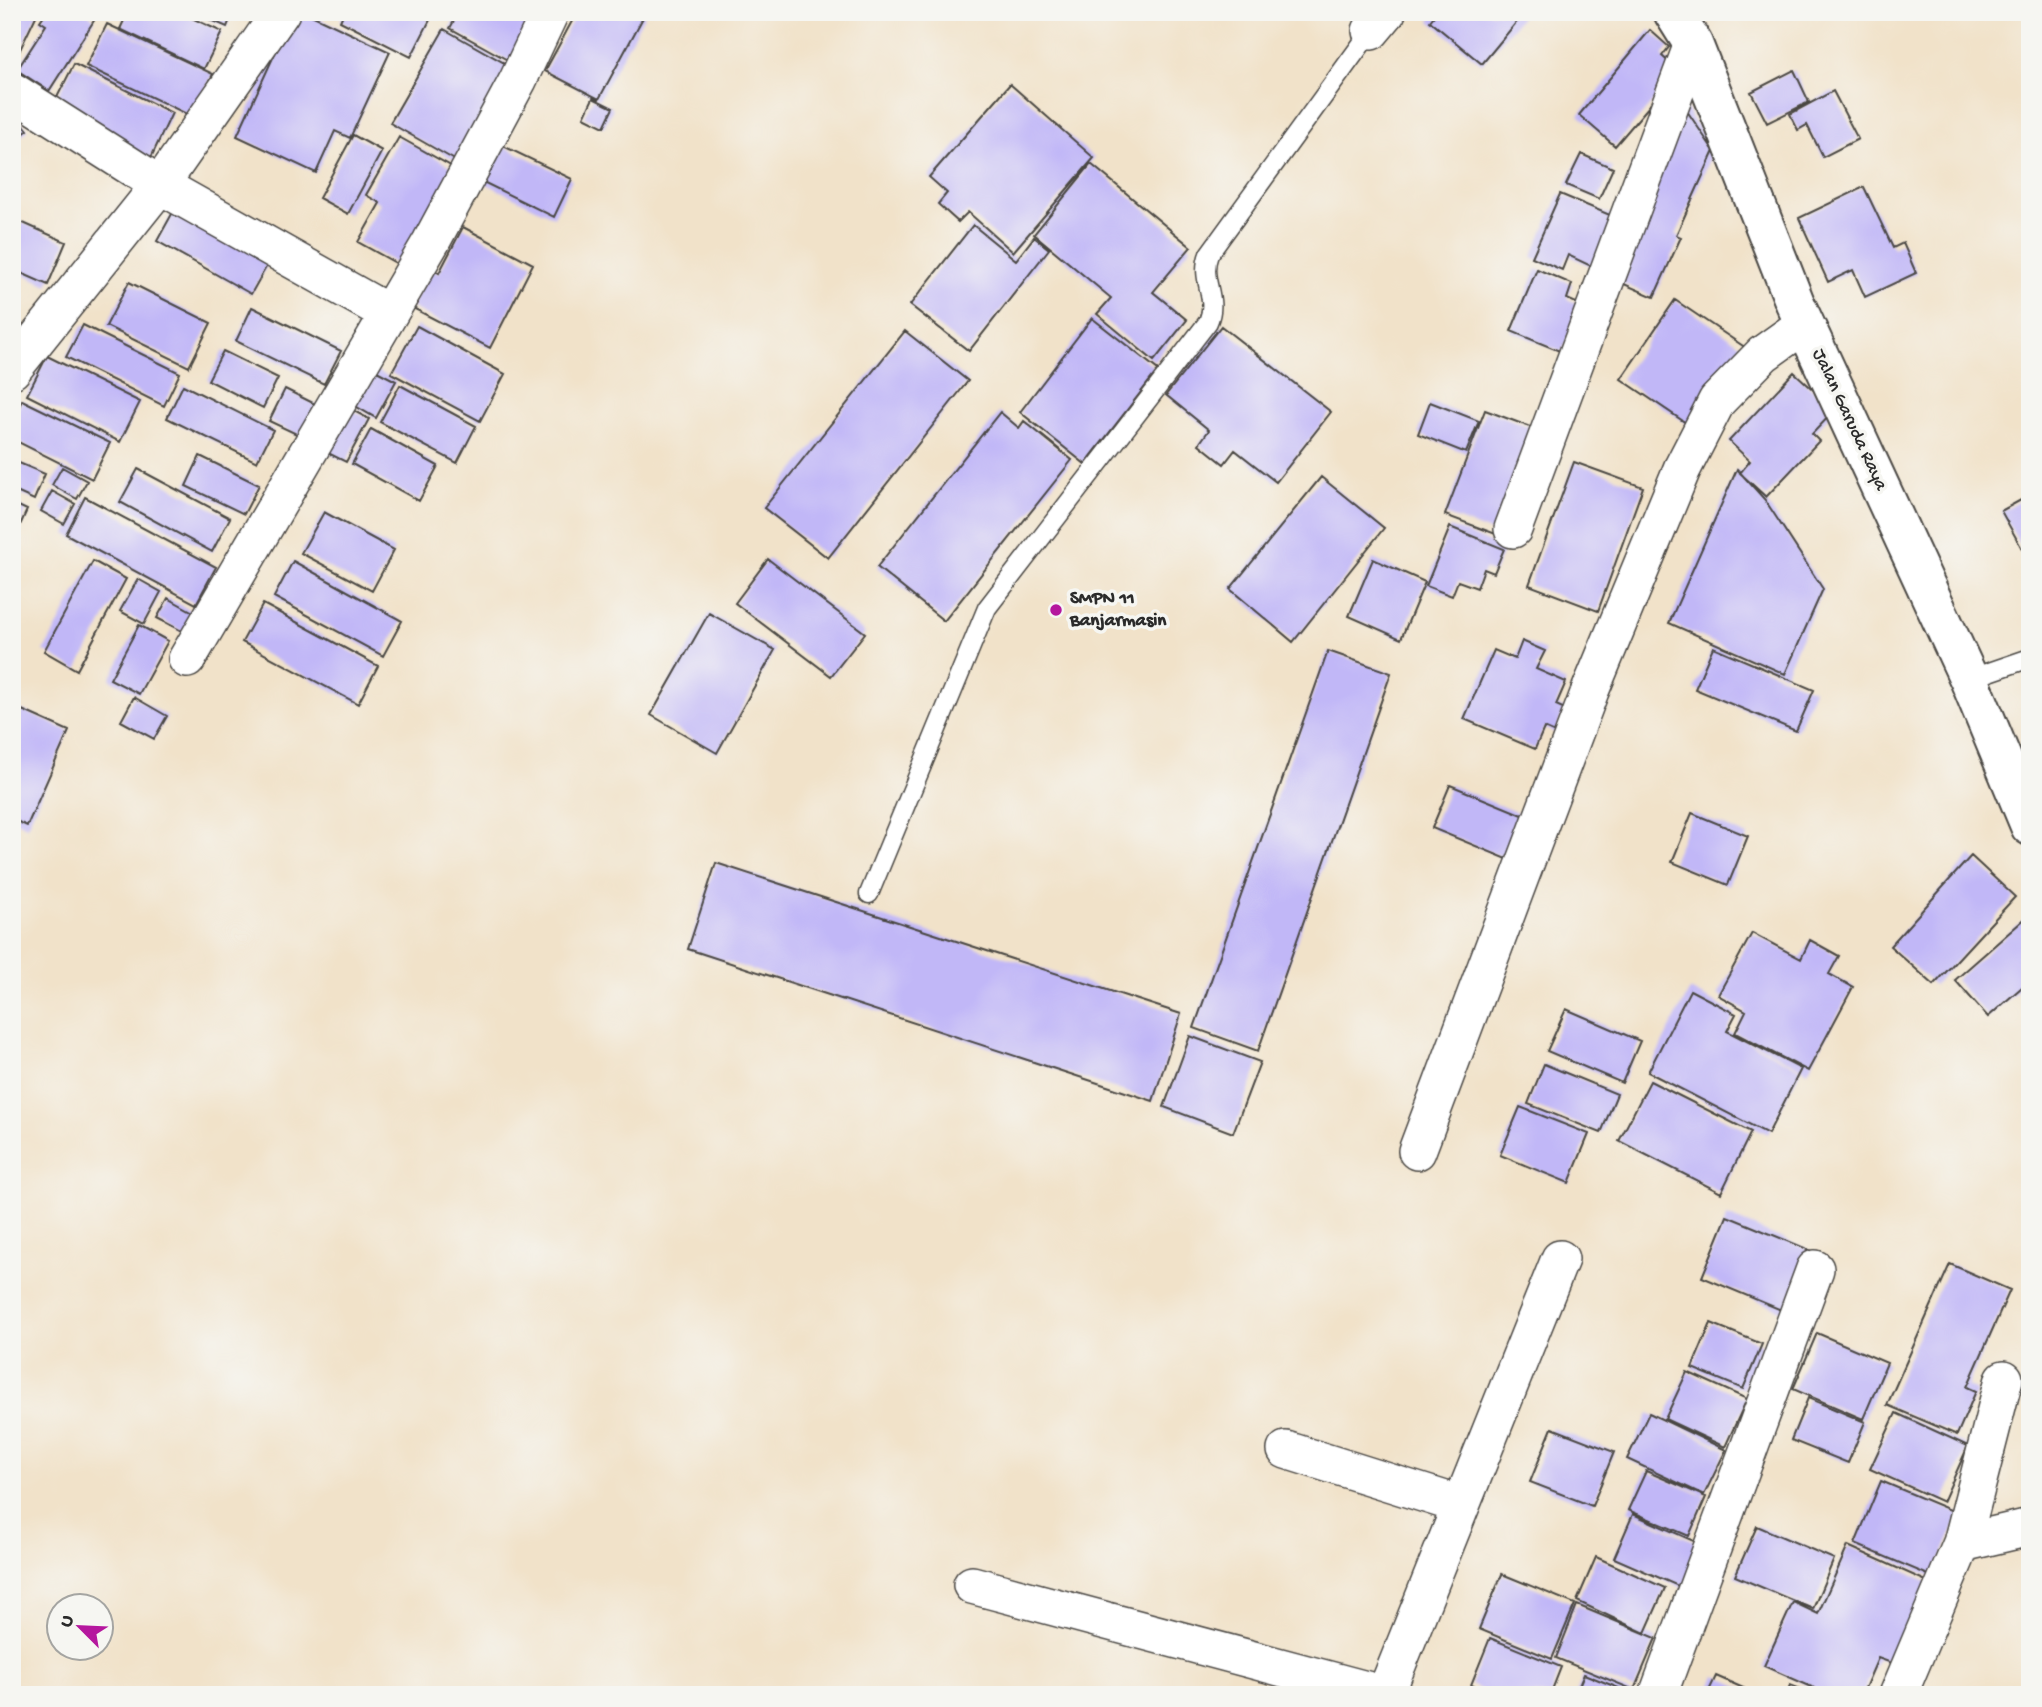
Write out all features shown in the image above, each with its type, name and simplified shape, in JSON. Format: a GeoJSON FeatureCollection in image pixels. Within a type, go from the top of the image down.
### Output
{"type":"FeatureCollection","features":[{"type":"Feature","properties":{"kind":"street"},"geometry":{"type":"LineString","coordinates":[[12,370],[160,185],[281,12]]}},
{"type":"Feature","properties":{"kind":"street"},"geometry":{"type":"LineString","coordinates":[[187,659],[431,242],[518,80],[550,12]]}},
{"type":"Feature","properties":{"kind":"street","name":"Jalan Garuda Raya"},"geometry":{"type":"LineString","coordinates":[[1673,12],[1693,44],[1805,324],[1969,679],[2030,826]]}},
{"type":"Feature","properties":{"kind":"street"},"geometry":{"type":"LineString","coordinates":[[1513,529],[1693,44]]}},
{"type":"Feature","properties":{"kind":"street"},"geometry":{"type":"LineString","coordinates":[[12,91],[160,185],[388,313]]}},
{"type":"Feature","properties":{"kind":"street"},"geometry":{"type":"LineString","coordinates":[[1418,1151],[1590,691],[1682,469],[1717,401],[1763,354],[1805,324]]}},
{"type":"Feature","properties":{"kind":"street"},"geometry":{"type":"LineString","coordinates":[[972,1585],[1385,1695],[1560,1259]]}},
{"type":"Feature","properties":{"kind":"street"},"geometry":{"type":"LineString","coordinates":[[1658,1695],[1815,1269]]}},
{"type":"Feature","properties":{"kind":"street"},"geometry":{"type":"LineString","coordinates":[[1898,1695],[1962,1543],[2004,1378]]}},
{"type":"Feature","properties":{"kind":"street"},"geometry":{"type":"LineString","coordinates":[[1286,1450],[1461,1505]]}},
{"type":"Feature","properties":{"kind":"street"},"geometry":{"type":"LineString","coordinates":[[1962,1543],[2030,1527]]}},
{"type":"Feature","properties":{"kind":"lane"},"geometry":{"type":"LineString","coordinates":[[869,894],[987,608],[1208,321],[1213,311],[1205,275],[1209,254],[1379,21]]}},
{"type":"Feature","properties":{"kind":"lane"},"geometry":{"type":"LineString","coordinates":[[1969,679],[2030,658]]}},
{"type":"Feature","properties":{"kind":"building"},"geometry":{"type":"Polygon","coordinates":[[[12,12],[38,12],[16,58],[12,56],[12,12]]]}},
{"type":"Feature","properties":{"kind":"building"},"geometry":{"type":"Polygon","coordinates":[[[46,12],[85,12],[95,19],[49,91],[17,70],[46,25],[40,21],[46,12]]]}},
{"type":"Feature","properties":{"kind":"building"},"geometry":{"type":"Polygon","coordinates":[[[128,12],[179,12],[222,32],[204,69],[120,29],[128,12]]]}},
{"type":"Feature","properties":{"kind":"building"},"geometry":{"type":"Polygon","coordinates":[[[193,12],[233,12],[227,27],[193,12]]]}},
{"type":"Feature","properties":{"kind":"building"},"geometry":{"type":"Polygon","coordinates":[[[294,12],[305,12],[390,52],[350,138],[335,131],[316,173],[237,136],[294,12]]]}},
{"type":"Feature","properties":{"kind":"building"},"geometry":{"type":"Polygon","coordinates":[[[344,12],[415,12],[430,20],[411,57],[340,21],[344,12]]]}},
{"type":"Feature","properties":{"kind":"building"},"geometry":{"type":"Polygon","coordinates":[[[459,12],[528,12],[538,18],[513,63],[450,28],[459,12]]]}},
{"type":"Feature","properties":{"kind":"building"},"geometry":{"type":"Polygon","coordinates":[[[577,12],[646,12],[599,99],[545,71],[577,12]]]}},
{"type":"Feature","properties":{"kind":"building"},"geometry":{"type":"Polygon","coordinates":[[[1437,12],[1525,12],[1482,64],[1430,21],[1437,12]]]}},
{"type":"Feature","properties":{"kind":"building"},"geometry":{"type":"Polygon","coordinates":[[[107,24],[213,74],[193,117],[86,66],[107,24]]]}},
{"type":"Feature","properties":{"kind":"building"},"geometry":{"type":"Polygon","coordinates":[[[444,29],[513,68],[460,163],[390,123],[444,29]]]}},
{"type":"Feature","properties":{"kind":"building"},"geometry":{"type":"Polygon","coordinates":[[[1650,30],[1669,47],[1662,56],[1679,71],[1615,146],[1579,115],[1650,30]]]}},
{"type":"Feature","properties":{"kind":"building"},"geometry":{"type":"Polygon","coordinates":[[[74,64],[172,113],[149,162],[49,113],[74,64]]]}},
{"type":"Feature","properties":{"kind":"building"},"geometry":{"type":"Polygon","coordinates":[[[1794,70],[1809,102],[1767,123],[1751,92],[1794,70]]]}},
{"type":"Feature","properties":{"kind":"building"},"geometry":{"type":"Polygon","coordinates":[[[1010,84],[1094,158],[1013,252],[968,212],[958,222],[938,204],[947,193],[929,177],[1010,84]]]}},
{"type":"Feature","properties":{"kind":"building"},"geometry":{"type":"Polygon","coordinates":[[[1833,91],[1858,139],[1823,157],[1807,125],[1798,130],[1790,114],[1833,91]]]}},
{"type":"Feature","properties":{"kind":"building"},"geometry":{"type":"Polygon","coordinates":[[[593,98],[613,108],[604,127],[584,117],[593,98]]]}},
{"type":"Feature","properties":{"kind":"building"},"geometry":{"type":"Polygon","coordinates":[[[1685,108],[1714,151],[1676,235],[1681,237],[1654,297],[1610,278],[1685,108]]]}},
{"type":"Feature","properties":{"kind":"building"},"geometry":{"type":"Polygon","coordinates":[[[12,110],[28,130],[12,143],[12,110]]]}},
{"type":"Feature","properties":{"kind":"building"},"geometry":{"type":"Polygon","coordinates":[[[353,135],[382,151],[348,214],[319,198],[353,135]]]}},
{"type":"Feature","properties":{"kind":"building"},"geometry":{"type":"Polygon","coordinates":[[[399,137],[456,169],[401,266],[358,242],[380,203],[366,195],[399,137]]]}},
{"type":"Feature","properties":{"kind":"building"},"geometry":{"type":"Polygon","coordinates":[[[497,143],[572,179],[554,217],[479,180],[497,143]]]}},
{"type":"Feature","properties":{"kind":"building"},"geometry":{"type":"Polygon","coordinates":[[[1581,154],[1613,168],[1599,199],[1566,185],[1581,154]]]}},
{"type":"Feature","properties":{"kind":"building"},"geometry":{"type":"Polygon","coordinates":[[[1091,164],[1191,247],[1153,292],[1187,320],[1154,361],[1097,314],[1111,298],[1034,234],[1091,164]]]}},
{"type":"Feature","properties":{"kind":"building"},"geometry":{"type":"Polygon","coordinates":[[[1864,187],[1893,248],[1903,243],[1916,273],[1865,297],[1853,270],[1828,282],[1799,218],[1864,187]]]}},
{"type":"Feature","properties":{"kind":"building"},"geometry":{"type":"Polygon","coordinates":[[[1560,194],[1617,218],[1595,268],[1568,255],[1562,270],[1532,257],[1560,194]]]}},
{"type":"Feature","properties":{"kind":"building"},"geometry":{"type":"Polygon","coordinates":[[[178,203],[273,255],[251,294],[157,241],[178,203]]]}},
{"type":"Feature","properties":{"kind":"building"},"geometry":{"type":"Polygon","coordinates":[[[12,218],[66,242],[48,285],[12,269],[12,218]]]}},
{"type":"Feature","properties":{"kind":"building"},"geometry":{"type":"Polygon","coordinates":[[[973,225],[1016,260],[1034,237],[1049,249],[969,351],[910,305],[973,225]]]}},
{"type":"Feature","properties":{"kind":"building"},"geometry":{"type":"Polygon","coordinates":[[[463,227],[533,264],[490,348],[411,307],[431,268],[439,273],[463,227]]]}},
{"type":"Feature","properties":{"kind":"building"},"geometry":{"type":"Polygon","coordinates":[[[1537,269],[1572,284],[1567,299],[1581,305],[1562,352],[1511,331],[1537,269]]]}},
{"type":"Feature","properties":{"kind":"building"},"geometry":{"type":"Polygon","coordinates":[[[129,282],[211,323],[189,367],[106,326],[129,282]]]}},
{"type":"Feature","properties":{"kind":"building"},"geometry":{"type":"Polygon","coordinates":[[[1675,300],[1749,350],[1695,429],[1621,379],[1675,300]]]}},
{"type":"Feature","properties":{"kind":"building"},"geometry":{"type":"Polygon","coordinates":[[[252,307],[341,351],[324,384],[236,341],[252,307]]]}},
{"type":"Feature","properties":{"kind":"building"},"geometry":{"type":"Polygon","coordinates":[[[1092,318],[1158,370],[1085,464],[1020,412],[1092,318]]]}},
{"type":"Feature","properties":{"kind":"building"},"geometry":{"type":"Polygon","coordinates":[[[83,325],[180,373],[164,406],[66,357],[83,325]]]}},
{"type":"Feature","properties":{"kind":"building"},"geometry":{"type":"Polygon","coordinates":[[[417,326],[505,374],[480,421],[391,373],[417,326]]]}},
{"type":"Feature","properties":{"kind":"building"},"geometry":{"type":"Polygon","coordinates":[[[1221,326],[1331,412],[1276,482],[1235,450],[1224,464],[1199,444],[1209,430],[1166,395],[1221,326]]]}},
{"type":"Feature","properties":{"kind":"building"},"geometry":{"type":"Polygon","coordinates":[[[905,331],[968,381],[828,558],[764,508],[905,331]]]}},
{"type":"Feature","properties":{"kind":"building"},"geometry":{"type":"Polygon","coordinates":[[[223,351],[278,378],[263,408],[208,380],[223,351]]]}},
{"type":"Feature","properties":{"kind":"building"},"geometry":{"type":"Polygon","coordinates":[[[47,356],[140,402],[120,442],[27,395],[47,356]]]}},
{"type":"Feature","properties":{"kind":"building"},"geometry":{"type":"Polygon","coordinates":[[[371,368],[396,381],[376,418],[352,404],[371,368]]]}},
{"type":"Feature","properties":{"kind":"building"},"geometry":{"type":"Polygon","coordinates":[[[1794,372],[1835,410],[1812,434],[1819,441],[1766,497],[1740,473],[1750,461],[1729,441],[1794,372]]]}},
{"type":"Feature","properties":{"kind":"building"},"geometry":{"type":"Polygon","coordinates":[[[183,385],[273,430],[257,462],[167,418],[183,385]]]}},
{"type":"Feature","properties":{"kind":"building"},"geometry":{"type":"Polygon","coordinates":[[[400,385],[476,426],[457,463],[380,422],[400,385]]]}},
{"type":"Feature","properties":{"kind":"building"},"geometry":{"type":"Polygon","coordinates":[[[285,389],[323,408],[307,439],[269,421],[285,389]]]}},
{"type":"Feature","properties":{"kind":"building"},"geometry":{"type":"Polygon","coordinates":[[[22,400],[110,443],[92,479],[12,439],[12,421],[22,400]]]}},
{"type":"Feature","properties":{"kind":"building"},"geometry":{"type":"Polygon","coordinates":[[[1430,402],[1479,421],[1466,453],[1418,434],[1430,402]]]}},
{"type":"Feature","properties":{"kind":"building"},"geometry":{"type":"Polygon","coordinates":[[[343,405],[369,419],[346,462],[320,449],[343,405]]]}},
{"type":"Feature","properties":{"kind":"building"},"geometry":{"type":"Polygon","coordinates":[[[1485,410],[1541,431],[1501,536],[1445,515],[1485,410]]]}},
{"type":"Feature","properties":{"kind":"building"},"geometry":{"type":"Polygon","coordinates":[[[1000,412],[1019,428],[1024,421],[1072,460],[944,621],[877,567],[1000,412]]]}},
{"type":"Feature","properties":{"kind":"building"},"geometry":{"type":"Polygon","coordinates":[[[371,429],[438,466],[419,501],[352,464],[371,429]]]}},
{"type":"Feature","properties":{"kind":"building"},"geometry":{"type":"Polygon","coordinates":[[[200,456],[259,485],[244,514],[186,486],[200,456]]]}},
{"type":"Feature","properties":{"kind":"building"},"geometry":{"type":"Polygon","coordinates":[[[12,460],[45,474],[34,500],[12,490],[12,460]]]}},
{"type":"Feature","properties":{"kind":"building"},"geometry":{"type":"Polygon","coordinates":[[[1574,462],[1643,487],[1598,611],[1529,585],[1574,462]]]}},
{"type":"Feature","properties":{"kind":"building"},"geometry":{"type":"Polygon","coordinates":[[[62,467],[87,481],[77,499],[52,485],[62,467]]]}},
{"type":"Feature","properties":{"kind":"building"},"geometry":{"type":"Polygon","coordinates":[[[138,469],[230,518],[212,552],[120,502],[138,469]]]}},
{"type":"Feature","properties":{"kind":"building"},"geometry":{"type":"Polygon","coordinates":[[[1737,469],[1765,500],[1823,589],[1785,674],[1669,623],[1737,469]]]}},
{"type":"Feature","properties":{"kind":"building"},"geometry":{"type":"Polygon","coordinates":[[[1321,477],[1384,528],[1293,642],[1230,589],[1321,477]]]}},
{"type":"Feature","properties":{"kind":"building"},"geometry":{"type":"Polygon","coordinates":[[[52,491],[75,504],[64,524],[41,511],[52,491]]]}},
{"type":"Feature","properties":{"kind":"building"},"geometry":{"type":"Polygon","coordinates":[[[2030,495],[2030,563],[2001,511],[2030,495]]]}},
{"type":"Feature","properties":{"kind":"building"},"geometry":{"type":"Polygon","coordinates":[[[85,497],[216,567],[196,604],[66,534],[85,497]]]}},
{"type":"Feature","properties":{"kind":"building"},"geometry":{"type":"Polygon","coordinates":[[[12,503],[27,510],[12,543],[12,503]]]}},
{"type":"Feature","properties":{"kind":"building"},"geometry":{"type":"Polygon","coordinates":[[[324,512],[394,550],[372,591],[301,553],[324,512]]]}},
{"type":"Feature","properties":{"kind":"building"},"geometry":{"type":"Polygon","coordinates":[[[1450,527],[1504,549],[1494,573],[1484,569],[1477,588],[1458,581],[1452,596],[1426,586],[1450,527]]]}},
{"type":"Feature","properties":{"kind":"building"},"geometry":{"type":"Polygon","coordinates":[[[768,559],[865,633],[831,676],[735,603],[768,559]]]}},
{"type":"Feature","properties":{"kind":"building"},"geometry":{"type":"Polygon","coordinates":[[[1373,559],[1425,582],[1401,639],[1349,616],[1373,559]]]}},
{"type":"Feature","properties":{"kind":"building"},"geometry":{"type":"Polygon","coordinates":[[[93,561],[126,579],[77,670],[44,651],[93,561]]]}},
{"type":"Feature","properties":{"kind":"building"},"geometry":{"type":"Polygon","coordinates":[[[293,561],[402,621],[383,656],[274,597],[293,561]]]}},
{"type":"Feature","properties":{"kind":"building"},"geometry":{"type":"Polygon","coordinates":[[[138,579],[161,592],[144,624],[120,611],[138,579]]]}},
{"type":"Feature","properties":{"kind":"building"},"geometry":{"type":"Polygon","coordinates":[[[168,598],[202,617],[191,636],[157,618],[168,598]]]}},
{"type":"Feature","properties":{"kind":"building"},"geometry":{"type":"Polygon","coordinates":[[[263,604],[378,666],[358,704],[242,642],[263,604]]]}},
{"type":"Feature","properties":{"kind":"building"},"geometry":{"type":"Polygon","coordinates":[[[709,613],[775,650],[717,753],[651,715],[709,613]]]}},
{"type":"Feature","properties":{"kind":"building"},"geometry":{"type":"Polygon","coordinates":[[[139,625],[168,641],[139,694],[110,679],[139,625]]]}},
{"type":"Feature","properties":{"kind":"building"},"geometry":{"type":"Polygon","coordinates":[[[1522,641],[1545,651],[1536,669],[1566,682],[1556,705],[1565,709],[1555,733],[1544,728],[1535,749],[1464,719],[1494,650],[1515,659],[1522,641]]]}},
{"type":"Feature","properties":{"kind":"building"},"geometry":{"type":"Polygon","coordinates":[[[1713,647],[1814,690],[1796,731],[1695,689],[1713,647]]]}},
{"type":"Feature","properties":{"kind":"building"},"geometry":{"type":"Polygon","coordinates":[[[1328,651],[1391,673],[1258,1051],[1194,1028],[1328,651]]]}},
{"type":"Feature","properties":{"kind":"building"},"geometry":{"type":"Polygon","coordinates":[[[134,697],[167,716],[154,739],[121,721],[134,697]]]}},
{"type":"Feature","properties":{"kind":"building"},"geometry":{"type":"Polygon","coordinates":[[[22,710],[69,731],[27,826],[12,819],[12,733],[22,710]]]}},
{"type":"Feature","properties":{"kind":"building"},"geometry":{"type":"Polygon","coordinates":[[[1450,785],[1542,823],[1524,866],[1432,828],[1450,785]]]}},
{"type":"Feature","properties":{"kind":"building"},"geometry":{"type":"Polygon","coordinates":[[[1692,813],[1748,836],[1728,885],[1672,862],[1692,813]]]}},
{"type":"Feature","properties":{"kind":"building"},"geometry":{"type":"Polygon","coordinates":[[[1971,856],[2015,897],[1934,985],[1890,946],[1971,856]]]}},
{"type":"Feature","properties":{"kind":"building"},"geometry":{"type":"Polygon","coordinates":[[[716,863],[1181,1014],[1153,1101],[688,949],[716,863]]]}},
{"type":"Feature","properties":{"kind":"building"},"geometry":{"type":"Polygon","coordinates":[[[2028,916],[2030,980],[1988,1017],[1955,980],[2028,916]]]}},
{"type":"Feature","properties":{"kind":"building"},"geometry":{"type":"Polygon","coordinates":[[[1752,933],[1801,959],[1810,940],[1839,956],[1829,974],[1853,987],[1808,1071],[1735,1033],[1746,1011],[1718,995],[1752,933]]]}},
{"type":"Feature","properties":{"kind":"building"},"geometry":{"type":"Polygon","coordinates":[[[1690,990],[1736,1014],[1727,1031],[1801,1069],[1768,1134],[1648,1072],[1690,990]]]}},
{"type":"Feature","properties":{"kind":"building"},"geometry":{"type":"Polygon","coordinates":[[[1566,1009],[1640,1041],[1622,1083],[1547,1051],[1566,1009]]]}},
{"type":"Feature","properties":{"kind":"building"},"geometry":{"type":"Polygon","coordinates":[[[1190,1036],[1260,1062],[1233,1133],[1164,1107],[1190,1036]]]}},
{"type":"Feature","properties":{"kind":"building"},"geometry":{"type":"Polygon","coordinates":[[[1544,1064],[1617,1094],[1601,1133],[1528,1104],[1544,1064]]]}},
{"type":"Feature","properties":{"kind":"building"},"geometry":{"type":"Polygon","coordinates":[[[1650,1081],[1751,1132],[1721,1193],[1619,1141],[1650,1081]]]}},
{"type":"Feature","properties":{"kind":"building"},"geometry":{"type":"Polygon","coordinates":[[[1520,1107],[1589,1134],[1569,1183],[1500,1155],[1520,1107]]]}},
{"type":"Feature","properties":{"kind":"building"},"geometry":{"type":"Polygon","coordinates":[[[1727,1216],[1812,1251],[1786,1312],[1702,1277],[1727,1216]]]}},
{"type":"Feature","properties":{"kind":"building"},"geometry":{"type":"Polygon","coordinates":[[[1950,1264],[2010,1290],[1967,1387],[1976,1391],[1957,1435],[1887,1405],[1950,1264]]]}},
{"type":"Feature","properties":{"kind":"building"},"geometry":{"type":"Polygon","coordinates":[[[1711,1323],[1762,1344],[1743,1389],[1692,1368],[1711,1323]]]}},
{"type":"Feature","properties":{"kind":"building"},"geometry":{"type":"Polygon","coordinates":[[[1817,1333],[1887,1363],[1863,1419],[1793,1389],[1817,1333]]]}},
{"type":"Feature","properties":{"kind":"building"},"geometry":{"type":"Polygon","coordinates":[[[1687,1372],[1747,1399],[1725,1447],[1665,1419],[1687,1372]]]}},
{"type":"Feature","properties":{"kind":"building"},"geometry":{"type":"Polygon","coordinates":[[[1808,1398],[1865,1422],[1848,1463],[1791,1440],[1808,1398]]]}},
{"type":"Feature","properties":{"kind":"building"},"geometry":{"type":"Polygon","coordinates":[[[1649,1413],[1726,1450],[1704,1495],[1627,1459],[1649,1413]]]}},
{"type":"Feature","properties":{"kind":"building"},"geometry":{"type":"Polygon","coordinates":[[[1896,1413],[1968,1446],[1943,1502],[1870,1469],[1896,1413]]]}},
{"type":"Feature","properties":{"kind":"building"},"geometry":{"type":"Polygon","coordinates":[[[1552,1428],[1614,1452],[1592,1506],[1530,1482],[1552,1428]]]}},
{"type":"Feature","properties":{"kind":"building"},"geometry":{"type":"Polygon","coordinates":[[[1646,1471],[1706,1497],[1689,1536],[1628,1510],[1646,1471]]]}},
{"type":"Feature","properties":{"kind":"building"},"geometry":{"type":"Polygon","coordinates":[[[1881,1481],[1960,1514],[1933,1577],[1855,1544],[1881,1481]]]}},
{"type":"Feature","properties":{"kind":"building"},"geometry":{"type":"Polygon","coordinates":[[[1633,1514],[1705,1546],[1685,1589],[1614,1558],[1633,1514]]]}},
{"type":"Feature","properties":{"kind":"building"},"geometry":{"type":"Polygon","coordinates":[[[1757,1526],[1834,1559],[1813,1609],[1735,1576],[1757,1526]]]}},
{"type":"Feature","properties":{"kind":"building"},"geometry":{"type":"Polygon","coordinates":[[[1848,1546],[1933,1584],[1897,1665],[1878,1658],[1862,1695],[1830,1695],[1764,1666],[1793,1602],[1818,1614],[1848,1546]]]}},
{"type":"Feature","properties":{"kind":"building"},"geometry":{"type":"Polygon","coordinates":[[[1596,1557],[1665,1588],[1645,1633],[1577,1601],[1596,1557]]]}},
{"type":"Feature","properties":{"kind":"building"},"geometry":{"type":"Polygon","coordinates":[[[1502,1574],[1575,1604],[1552,1659],[1479,1629],[1502,1574]]]}},
{"type":"Feature","properties":{"kind":"building"},"geometry":{"type":"Polygon","coordinates":[[[1577,1605],[1656,1638],[1634,1690],[1556,1658],[1577,1605]]]}},
{"type":"Feature","properties":{"kind":"building"},"geometry":{"type":"Polygon","coordinates":[[[1490,1638],[1561,1667],[1550,1695],[1494,1695],[1471,1685],[1490,1638]]]}},
{"type":"Feature","properties":{"kind":"building"},"geometry":{"type":"Polygon","coordinates":[[[1584,1674],[1636,1695],[1575,1695],[1584,1674]]]}},
{"type":"Feature","properties":{"kind":"building"},"geometry":{"type":"Polygon","coordinates":[[[1716,1676],[1759,1695],[1707,1695],[1716,1676]]]}},
{"type":"Feature","properties":{"kind":"building"},"geometry":{"type":"Polygon","coordinates":[[[1790,1685],[1816,1695],[1786,1695],[1790,1685]]]}},
{"type":"Feature","properties":{"kind":"place","name":"SMPN 11 Banjarmasin"},"geometry":{"type":"Point","coordinates":[1056,610]}}]}
